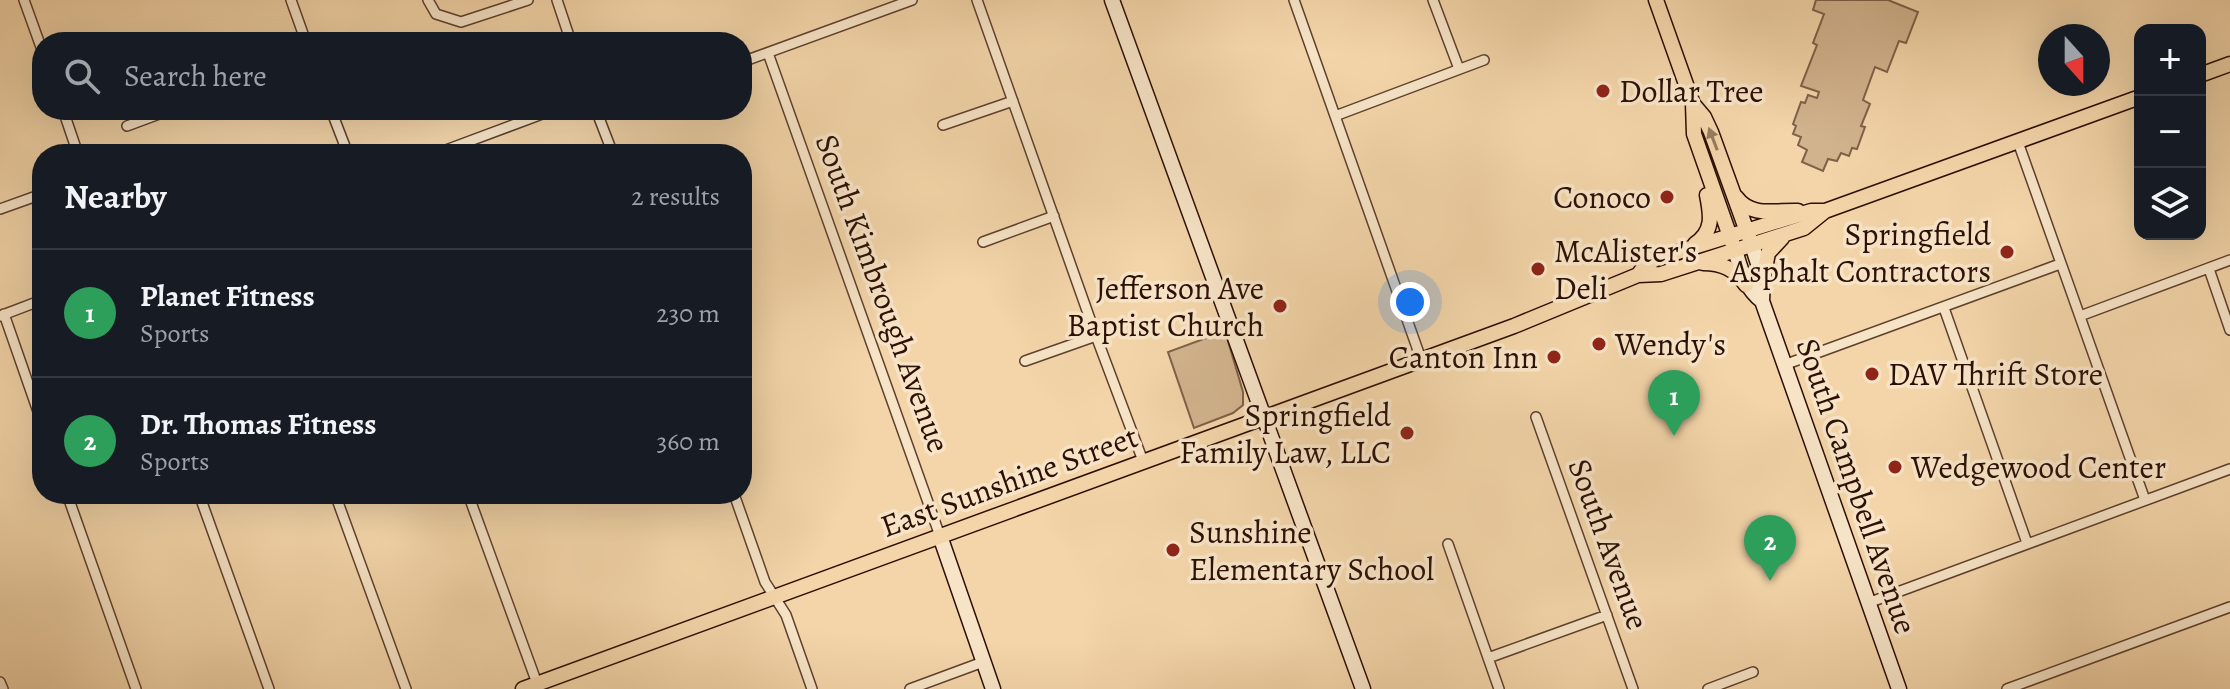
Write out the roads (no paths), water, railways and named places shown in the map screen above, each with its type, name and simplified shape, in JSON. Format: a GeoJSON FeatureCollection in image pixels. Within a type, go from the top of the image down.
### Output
{"type":"FeatureCollection","features":[{"type":"Feature","properties":{"kind":"main road"},"geometry":{"type":"LineString","coordinates":[[1112,0],[1363,689]]}},
{"type":"Feature","properties":{"kind":"main road","name":"South Campbell Avenue"},"geometry":{"type":"LineString","coordinates":[[1656,0],[1693,104],[1694,134],[1746,285],[1762,301]]}},
{"type":"Feature","properties":{"kind":"main road"},"geometry":{"type":"LineString","coordinates":[[2206,73],[2230,64]]}},
{"type":"Feature","properties":{"kind":"main road"},"geometry":{"type":"LineString","coordinates":[[1638,275],[1655,259],[1749,238],[2134,99]]}},
{"type":"Feature","properties":{"kind":"main road","name":"South Campbell Avenue"},"geometry":{"type":"LineString","coordinates":[[1693,104],[1704,117],[1732,189],[1763,279],[1762,301],[1899,689]]}},
{"type":"Feature","properties":{"kind":"main road"},"geometry":{"type":"LineString","coordinates":[[1689,249],[1702,239],[1710,226],[1706,171]]}},
{"type":"Feature","properties":{"kind":"main road"},"geometry":{"type":"LineString","coordinates":[[1732,189],[1741,204],[1754,210],[1818,211]]}},
{"type":"Feature","properties":{"kind":"main road"},"geometry":{"type":"LineString","coordinates":[[1763,279],[1768,253],[1774,244],[1790,232],[1813,222],[1818,211]]}},
{"type":"Feature","properties":{"kind":"main road"},"geometry":{"type":"LineString","coordinates":[[1749,238],[1790,232]]}},
{"type":"Feature","properties":{"kind":"main road"},"geometry":{"type":"LineString","coordinates":[[1638,275],[1661,274],[1694,263],[1732,243]]}},
{"type":"Feature","properties":{"kind":"main road"},"geometry":{"type":"LineString","coordinates":[[1694,263],[1728,267],[1746,285]]}},
{"type":"Feature","properties":{"kind":"main road","name":"East Sunshine Street"},"geometry":{"type":"LineString","coordinates":[[533,687],[1514,326],[1638,275]]}},
{"type":"Feature","properties":{"kind":"main road","name":"South Kimbrough Avenue"},"geometry":{"type":"LineString","coordinates":[[940,536],[993,689]]}},
{"type":"Feature","properties":{"kind":"street"},"geometry":{"type":"LineString","coordinates":[[24,0],[36,32]]}},
{"type":"Feature","properties":{"kind":"street"},"geometry":{"type":"LineString","coordinates":[[291,0],[302,32]]}},
{"type":"Feature","properties":{"kind":"street"},"geometry":{"type":"LineString","coordinates":[[428,0],[436,14],[461,22],[528,0]]}},
{"type":"Feature","properties":{"kind":"street"},"geometry":{"type":"LineString","coordinates":[[557,0],[568,32]]}},
{"type":"Feature","properties":{"kind":"street"},"geometry":{"type":"LineString","coordinates":[[752,59],[912,0]]}},
{"type":"Feature","properties":{"kind":"street"},"geometry":{"type":"LineString","coordinates":[[977,0],[1143,461]]}},
{"type":"Feature","properties":{"kind":"street"},"geometry":{"type":"LineString","coordinates":[[1294,0],[1421,359]]}},
{"type":"Feature","properties":{"kind":"street"},"geometry":{"type":"LineString","coordinates":[[1433,0],[1459,69]]}},
{"type":"Feature","properties":{"kind":"street","name":"South Kimbrough Avenue"},"geometry":{"type":"LineString","coordinates":[[768,53],[940,536]]}},
{"type":"Feature","properties":{"kind":"street"},"geometry":{"type":"LineString","coordinates":[[1335,116],[1484,60]]}},
{"type":"Feature","properties":{"kind":"street"},"geometry":{"type":"LineString","coordinates":[[943,125],[1013,101]]}},
{"type":"Feature","properties":{"kind":"street"},"geometry":{"type":"LineString","coordinates":[[66,120],[75,144]]}},
{"type":"Feature","properties":{"kind":"street"},"geometry":{"type":"LineString","coordinates":[[127,126],[143,120]]}},
{"type":"Feature","properties":{"kind":"street"},"geometry":{"type":"LineString","coordinates":[[335,120],[344,144]]}},
{"type":"Feature","properties":{"kind":"street"},"geometry":{"type":"LineString","coordinates":[[462,144],[526,120]]}},
{"type":"Feature","properties":{"kind":"street"},"geometry":{"type":"LineString","coordinates":[[601,120],[609,144]]}},
{"type":"Feature","properties":{"kind":"street"},"geometry":{"type":"LineString","coordinates":[[2018,142],[2145,500]]}},
{"type":"Feature","properties":{"kind":"street"},"geometry":{"type":"LineString","coordinates":[[0,209],[32,198]]}},
{"type":"Feature","properties":{"kind":"street"},"geometry":{"type":"LineString","coordinates":[[983,242],[1054,216]]}},
{"type":"Feature","properties":{"kind":"street"},"geometry":{"type":"LineString","coordinates":[[2080,316],[2230,260]]}},
{"type":"Feature","properties":{"kind":"street"},"geometry":{"type":"LineString","coordinates":[[1784,365],[2060,264]]}},
{"type":"Feature","properties":{"kind":"street"},"geometry":{"type":"LineString","coordinates":[[2209,269],[2230,330]]}},
{"type":"Feature","properties":{"kind":"street"},"geometry":{"type":"LineString","coordinates":[[32,304],[2,315],[32,396]]}},
{"type":"Feature","properties":{"kind":"street"},"geometry":{"type":"LineString","coordinates":[[1944,308],[2027,543]]}},
{"type":"Feature","properties":{"kind":"street"},"geometry":{"type":"LineString","coordinates":[[1025,361],[1096,336]]}},
{"type":"Feature","properties":{"kind":"street","name":"South Avenue"},"geometry":{"type":"LineString","coordinates":[[1536,417],[1633,689]]}},
{"type":"Feature","properties":{"kind":"street"},"geometry":{"type":"LineString","coordinates":[[1868,603],[2230,469]]}},
{"type":"Feature","properties":{"kind":"street"},"geometry":{"type":"LineString","coordinates":[[71,504],[136,689]]}},
{"type":"Feature","properties":{"kind":"street"},"geometry":{"type":"LineString","coordinates":[[203,504],[269,689]]}},
{"type":"Feature","properties":{"kind":"street"},"geometry":{"type":"LineString","coordinates":[[339,504],[406,689]]}},
{"type":"Feature","properties":{"kind":"street"},"geometry":{"type":"LineString","coordinates":[[471,504],[533,687]]}},
{"type":"Feature","properties":{"kind":"street"},"geometry":{"type":"LineString","coordinates":[[738,504],[765,582],[786,615],[812,689]]}},
{"type":"Feature","properties":{"kind":"street"},"geometry":{"type":"LineString","coordinates":[[1448,544],[1499,689]]}},
{"type":"Feature","properties":{"kind":"street"},"geometry":{"type":"LineString","coordinates":[[2007,689],[2230,607]]}},
{"type":"Feature","properties":{"kind":"street"},"geometry":{"type":"LineString","coordinates":[[1488,658],[1607,615]]}},
{"type":"Feature","properties":{"kind":"street"},"geometry":{"type":"LineString","coordinates":[[910,689],[983,662]]}},
{"type":"Feature","properties":{"kind":"street"},"geometry":{"type":"LineString","coordinates":[[1708,689],[1753,672]]}},
{"type":"Feature","properties":{"kind":"street"},"geometry":{"type":"LineString","coordinates":[[0,682],[3,689]]}},
{"type":"Feature","properties":{"kind":"place","name":"Dollar Tree"},"geometry":{"type":"Point","coordinates":[1603,91]}},
{"type":"Feature","properties":{"kind":"place","name":"Conoco"},"geometry":{"type":"Point","coordinates":[1667,197]}},
{"type":"Feature","properties":{"kind":"place","name":"Springfield Asphalt Contractors"},"geometry":{"type":"Point","coordinates":[2007,252]}},
{"type":"Feature","properties":{"kind":"place","name":"McAlister's Deli"},"geometry":{"type":"Point","coordinates":[1538,269]}},
{"type":"Feature","properties":{"kind":"place","name":"Jefferson Ave Baptist Church"},"geometry":{"type":"Point","coordinates":[1280,306]}},
{"type":"Feature","properties":{"kind":"place","name":"Wendy's"},"geometry":{"type":"Point","coordinates":[1599,344]}},
{"type":"Feature","properties":{"kind":"place","name":"Canton Inn"},"geometry":{"type":"Point","coordinates":[1554,357]}},
{"type":"Feature","properties":{"kind":"place","name":"DAV Thrift Store"},"geometry":{"type":"Point","coordinates":[1872,374]}},
{"type":"Feature","properties":{"kind":"place","name":"Springfield Family Law, LLC"},"geometry":{"type":"Point","coordinates":[1407,433]}},
{"type":"Feature","properties":{"kind":"place","name":"Planet Fitness"},"geometry":{"type":"Point","coordinates":[1674,436]}},
{"type":"Feature","properties":{"kind":"place","name":"Wedgewood Center"},"geometry":{"type":"Point","coordinates":[1895,467]}},
{"type":"Feature","properties":{"kind":"place","name":"Sunshine Elementary School"},"geometry":{"type":"Point","coordinates":[1173,550]}},
{"type":"Feature","properties":{"kind":"place","name":"Dr. Thomas Fitness"},"geometry":{"type":"Point","coordinates":[1770,581]}}]}
